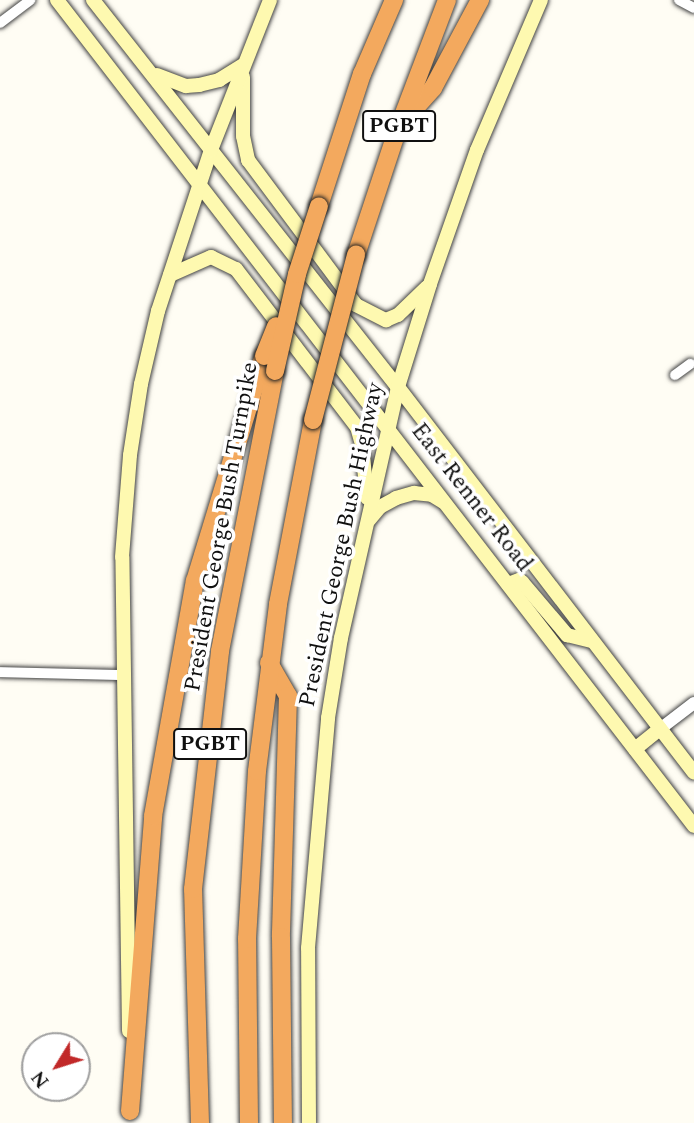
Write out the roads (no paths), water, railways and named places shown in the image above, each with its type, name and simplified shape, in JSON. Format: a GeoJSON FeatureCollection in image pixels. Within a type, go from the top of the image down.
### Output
{"type":"FeatureCollection","features":[{"type":"Feature","properties":{"kind":"highway","name":"PGBT"},"geometry":{"type":"LineString","coordinates":[[269,363],[362,74],[394,0]]}},
{"type":"Feature","properties":{"kind":"highway","name":"PGBT"},"geometry":{"type":"LineString","coordinates":[[249,1123],[249,897],[257,771],[269,663],[292,522],[313,420],[356,255],[400,124],[447,0]]}},
{"type":"Feature","properties":{"kind":"highway"},"geometry":{"type":"LineString","coordinates":[[400,124],[433,88],[481,0]]}},
{"type":"Feature","properties":{"kind":"highway"},"geometry":{"type":"LineString","coordinates":[[131,1117],[155,803],[195,581],[269,363]]}},
{"type":"Feature","properties":{"kind":"highway","name":"President George Bush Turnpike"},"geometry":{"type":"LineString","coordinates":[[200,1123],[193,889],[220,652],[269,363]]}},
{"type":"Feature","properties":{"kind":"highway"},"geometry":{"type":"LineString","coordinates":[[269,663],[288,696],[281,937],[283,1123]]}},
{"type":"Feature","properties":{"kind":"main road","name":"East Renner Road"},"geometry":{"type":"LineString","coordinates":[[57,0],[694,826]]}},
{"type":"Feature","properties":{"kind":"main road","name":"East Renner Road"},"geometry":{"type":"LineString","coordinates":[[93,0],[398,387],[694,773]]}},
{"type":"Feature","properties":{"kind":"main road"},"geometry":{"type":"LineString","coordinates":[[131,1117],[122,557],[130,458],[141,384],[170,275],[211,150],[271,0]]}},
{"type":"Feature","properties":{"kind":"main road","name":"President George Bush Highway"},"geometry":{"type":"LineString","coordinates":[[309,1123],[308,948],[325,755],[341,638],[398,387],[430,284],[477,150],[541,0]]}},
{"type":"Feature","properties":{"kind":"main road"},"geometry":{"type":"LineString","coordinates":[[152,72],[170,82],[199,85],[219,80],[243,65]]}},
{"type":"Feature","properties":{"kind":"main road"},"geometry":{"type":"LineString","coordinates":[[243,65],[243,136],[248,160],[356,305],[386,320],[398,315],[430,284]]}},
{"type":"Feature","properties":{"kind":"main road"},"geometry":{"type":"LineString","coordinates":[[170,275],[211,257],[236,269],[357,427],[367,476],[368,521]]}},
{"type":"Feature","properties":{"kind":"main road"},"geometry":{"type":"LineString","coordinates":[[368,521],[380,507],[396,498],[414,493],[432,495],[446,504]]}},
{"type":"Feature","properties":{"kind":"main road"},"geometry":{"type":"LineString","coordinates":[[508,584],[519,580],[522,582],[567,635],[591,641]]}},
{"type":"Feature","properties":{"kind":"main road"},"geometry":{"type":"LineString","coordinates":[[635,749],[660,729]]}},
{"type":"Feature","properties":{"kind":"street"},"geometry":{"type":"LineString","coordinates":[[0,23],[30,0]]}},
{"type":"Feature","properties":{"kind":"street"},"geometry":{"type":"LineString","coordinates":[[679,0],[694,8]]}},
{"type":"Feature","properties":{"kind":"street"},"geometry":{"type":"LineString","coordinates":[[675,376],[690,364]]}},
{"type":"Feature","properties":{"kind":"street"},"geometry":{"type":"LineString","coordinates":[[0,672],[124,675]]}},
{"type":"Feature","properties":{"kind":"street"},"geometry":{"type":"LineString","coordinates":[[660,729],[694,702]]}}]}
